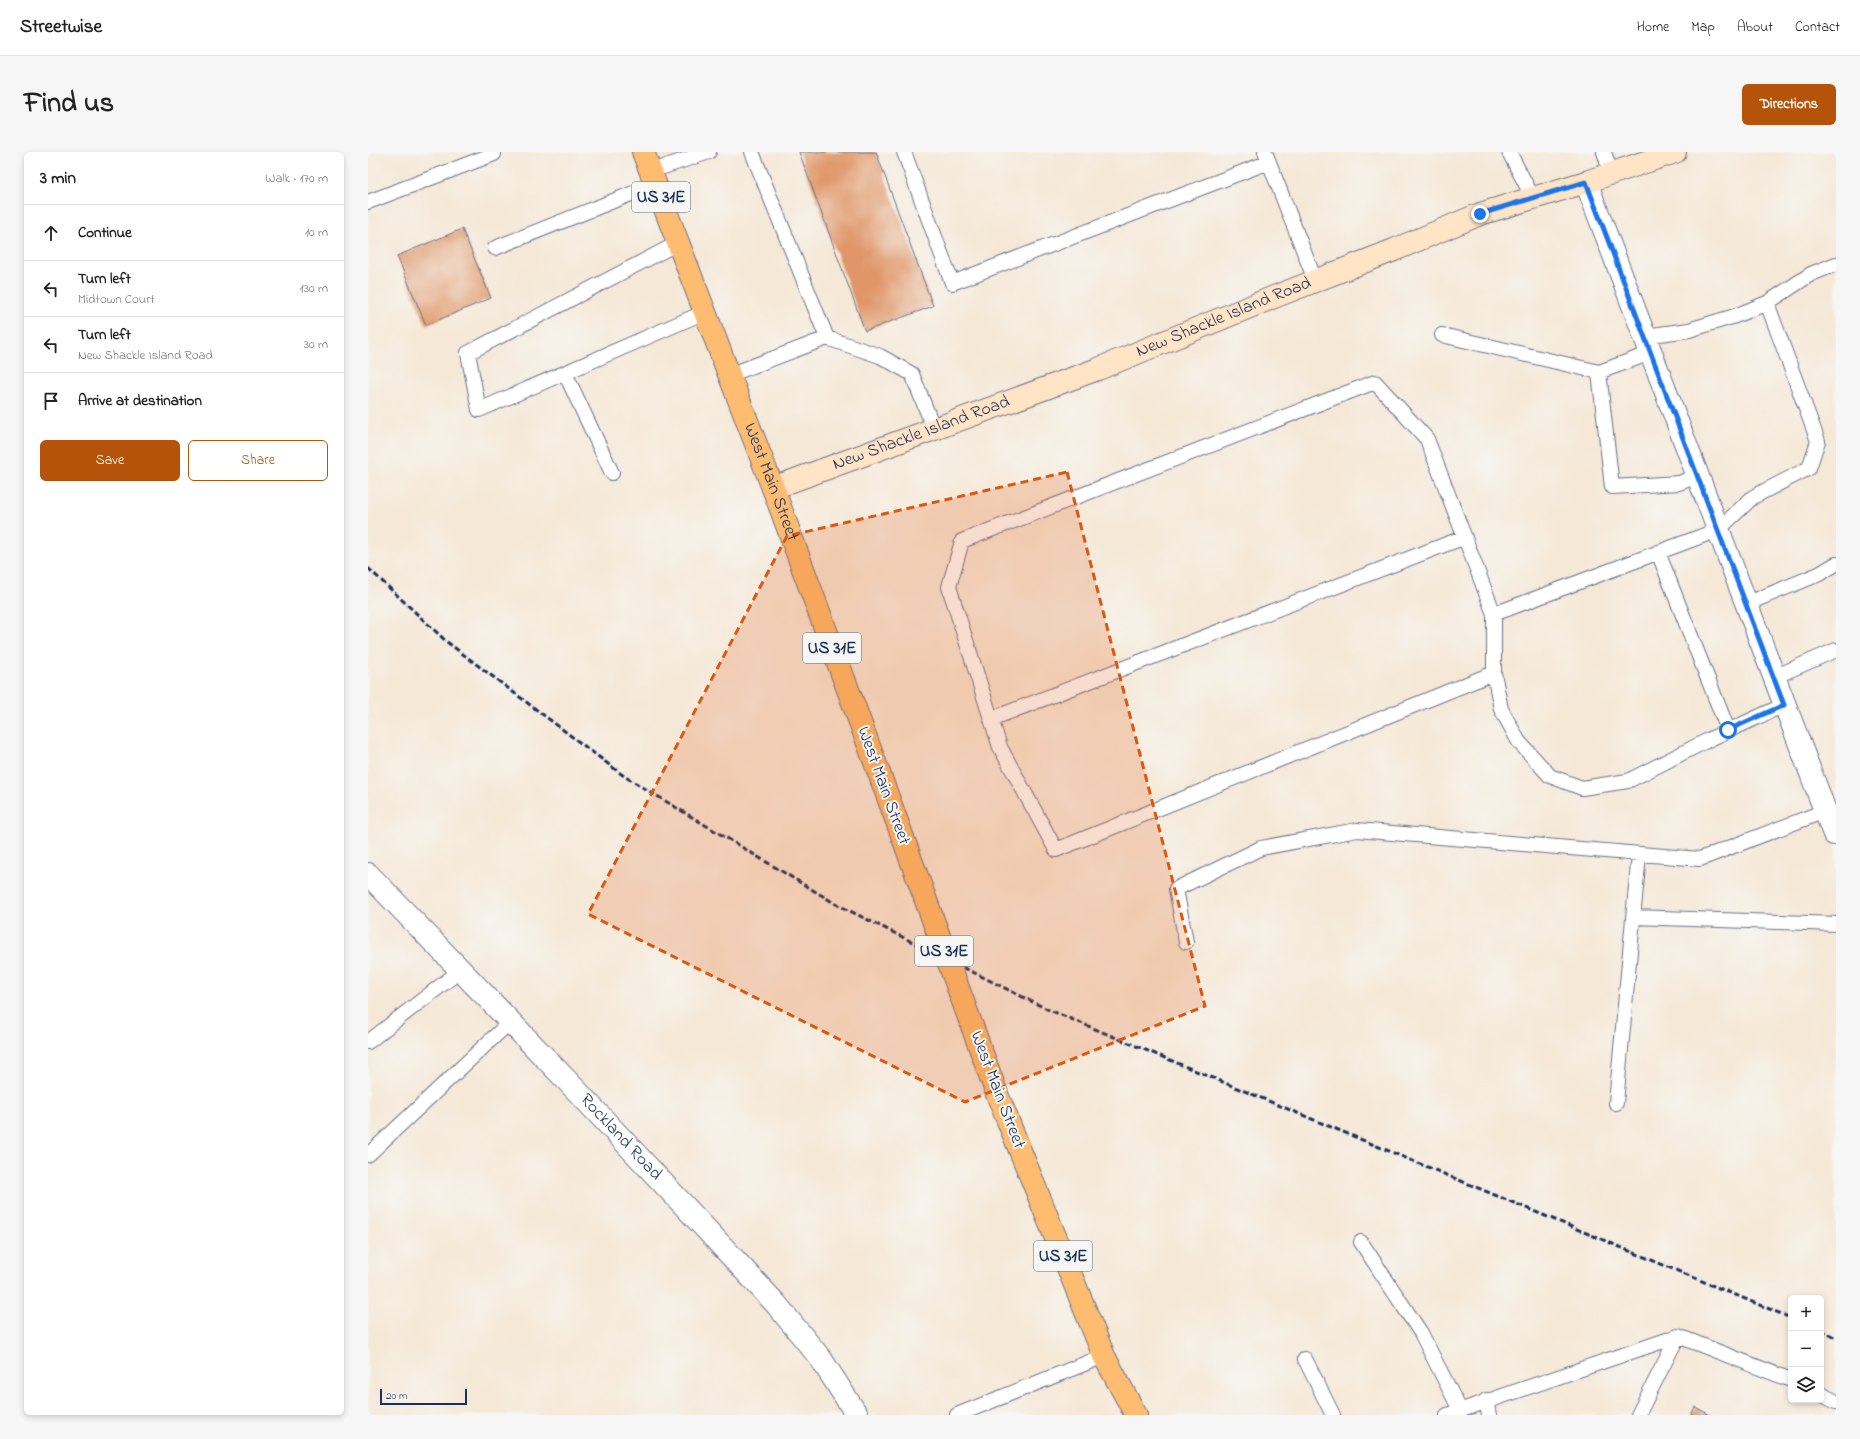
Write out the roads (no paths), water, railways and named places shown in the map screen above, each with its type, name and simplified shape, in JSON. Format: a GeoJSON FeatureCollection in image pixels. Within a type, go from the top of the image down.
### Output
{"type":"FeatureCollection","features":[{"type":"Feature","properties":{"kind":"main road","name":"New Shackle Island Road"},"geometry":{"type":"LineString","coordinates":[[773,488],[1098,369],[1480,214],[1586,182],[1675,152]]}},
{"type":"Feature","properties":{"kind":"main road","name":"West Main Street"},"geometry":{"type":"LineString","coordinates":[[650,169],[773,488],[997,1094],[1104,1356],[1136,1415]]}},
{"type":"Feature","properties":{"kind":"street"},"geometry":{"type":"LineString","coordinates":[[1586,182],[1835,836]]}},
{"type":"Feature","properties":{"kind":"street","name":"Rockland Road"},"geometry":{"type":"LineString","coordinates":[[368,874],[461,970],[776,1304],[821,1359],[857,1415]]}},
{"type":"Feature","properties":{"kind":"lane"},"geometry":{"type":"LineString","coordinates":[[368,202],[494,154],[493,152]]}},
{"type":"Feature","properties":{"kind":"lane"},"geometry":{"type":"LineString","coordinates":[[495,248],[650,169],[709,152]]}},
{"type":"Feature","properties":{"kind":"lane"},"geometry":{"type":"LineString","coordinates":[[752,152],[827,338]]}},
{"type":"Feature","properties":{"kind":"lane"},"geometry":{"type":"LineString","coordinates":[[904,152],[952,283],[1267,157],[1315,280]]}},
{"type":"Feature","properties":{"kind":"lane"},"geometry":{"type":"LineString","coordinates":[[1509,152],[1533,198]]}},
{"type":"Feature","properties":{"kind":"lane"},"geometry":{"type":"LineString","coordinates":[[1604,152],[1611,174]]}},
{"type":"Feature","properties":{"kind":"lane"},"geometry":{"type":"LineString","coordinates":[[678,243],[468,353],[479,410],[705,312]]}},
{"type":"Feature","properties":{"kind":"lane"},"geometry":{"type":"LineString","coordinates":[[1442,335],[1599,372],[1648,344],[1734,316],[1767,303],[1811,274],[1836,264]]}},
{"type":"Feature","properties":{"kind":"lane"},"geometry":{"type":"LineString","coordinates":[[1494,614],[1718,530],[1753,497],[1809,468],[1818,441],[1767,303]]}},
{"type":"Feature","properties":{"kind":"lane"},"geometry":{"type":"LineString","coordinates":[[729,375],[827,338],[880,356],[912,374],[934,429]]}},
{"type":"Feature","properties":{"kind":"lane"},"geometry":{"type":"LineString","coordinates":[[1599,372],[1612,487],[1678,483],[1698,476]]}},
{"type":"Feature","properties":{"kind":"lane"},"geometry":{"type":"LineString","coordinates":[[565,373],[612,473]]}},
{"type":"Feature","properties":{"kind":"lane"},"geometry":{"type":"LineString","coordinates":[[1494,673],[1056,850],[1000,747],[949,587],[962,541],[1375,382],[1427,439],[1494,614],[1494,673],[1501,710],[1519,742],[1550,776],[1582,788],[1628,781],[1728,730],[1784,705]]}},
{"type":"Feature","properties":{"kind":"lane"},"geometry":{"type":"LineString","coordinates":[[990,719],[1465,537]]}},
{"type":"Feature","properties":{"kind":"lane"},"geometry":{"type":"LineString","coordinates":[[1658,552],[1728,730]]}},
{"type":"Feature","properties":{"kind":"lane"},"geometry":{"type":"LineString","coordinates":[[1746,604],[1819,574],[1836,564]]}},
{"type":"Feature","properties":{"kind":"lane"},"geometry":{"type":"LineString","coordinates":[[1774,677],[1836,650]]}},
{"type":"Feature","properties":{"kind":"lane"},"geometry":{"type":"LineString","coordinates":[[1186,942],[1176,889],[1261,848],[1357,830],[1700,859],[1825,811]]}},
{"type":"Feature","properties":{"kind":"lane"},"geometry":{"type":"LineString","coordinates":[[1616,1103],[1639,854]]}},
{"type":"Feature","properties":{"kind":"lane"},"geometry":{"type":"LineString","coordinates":[[1633,917],[1836,924]]}},
{"type":"Feature","properties":{"kind":"lane"},"geometry":{"type":"LineString","coordinates":[[368,1042],[461,970]]}},
{"type":"Feature","properties":{"kind":"lane"},"geometry":{"type":"LineString","coordinates":[[368,1155],[510,1022]]}},
{"type":"Feature","properties":{"kind":"lane"},"geometry":{"type":"LineString","coordinates":[[1361,1242],[1421,1333],[1454,1413],[1486,1400],[1678,1336],[1788,1379]]}},
{"type":"Feature","properties":{"kind":"lane"},"geometry":{"type":"LineString","coordinates":[[1638,1415],[1678,1336]]}},
{"type":"Feature","properties":{"kind":"lane"},"geometry":{"type":"LineString","coordinates":[[957,1415],[1104,1356]]}},
{"type":"Feature","properties":{"kind":"lane"},"geometry":{"type":"LineString","coordinates":[[1305,1359],[1333,1415]]}},
{"type":"Feature","properties":{"kind":"lane"},"geometry":{"type":"LineString","coordinates":[[1824,1396],[1836,1402]]}},
{"type":"Feature","properties":{"kind":"lane"},"geometry":{"type":"LineString","coordinates":[[1486,1400],[1489,1415]]}},
{"type":"Feature","properties":{"kind":"railway"},"geometry":{"type":"LineString","coordinates":[[368,568],[447,642],[624,776],[836,904],[1047,1009],[1788,1317]]}},
{"type":"Feature","properties":{"kind":"railway"},"geometry":{"type":"LineString","coordinates":[[1823,1331],[1836,1338]]}}]}
